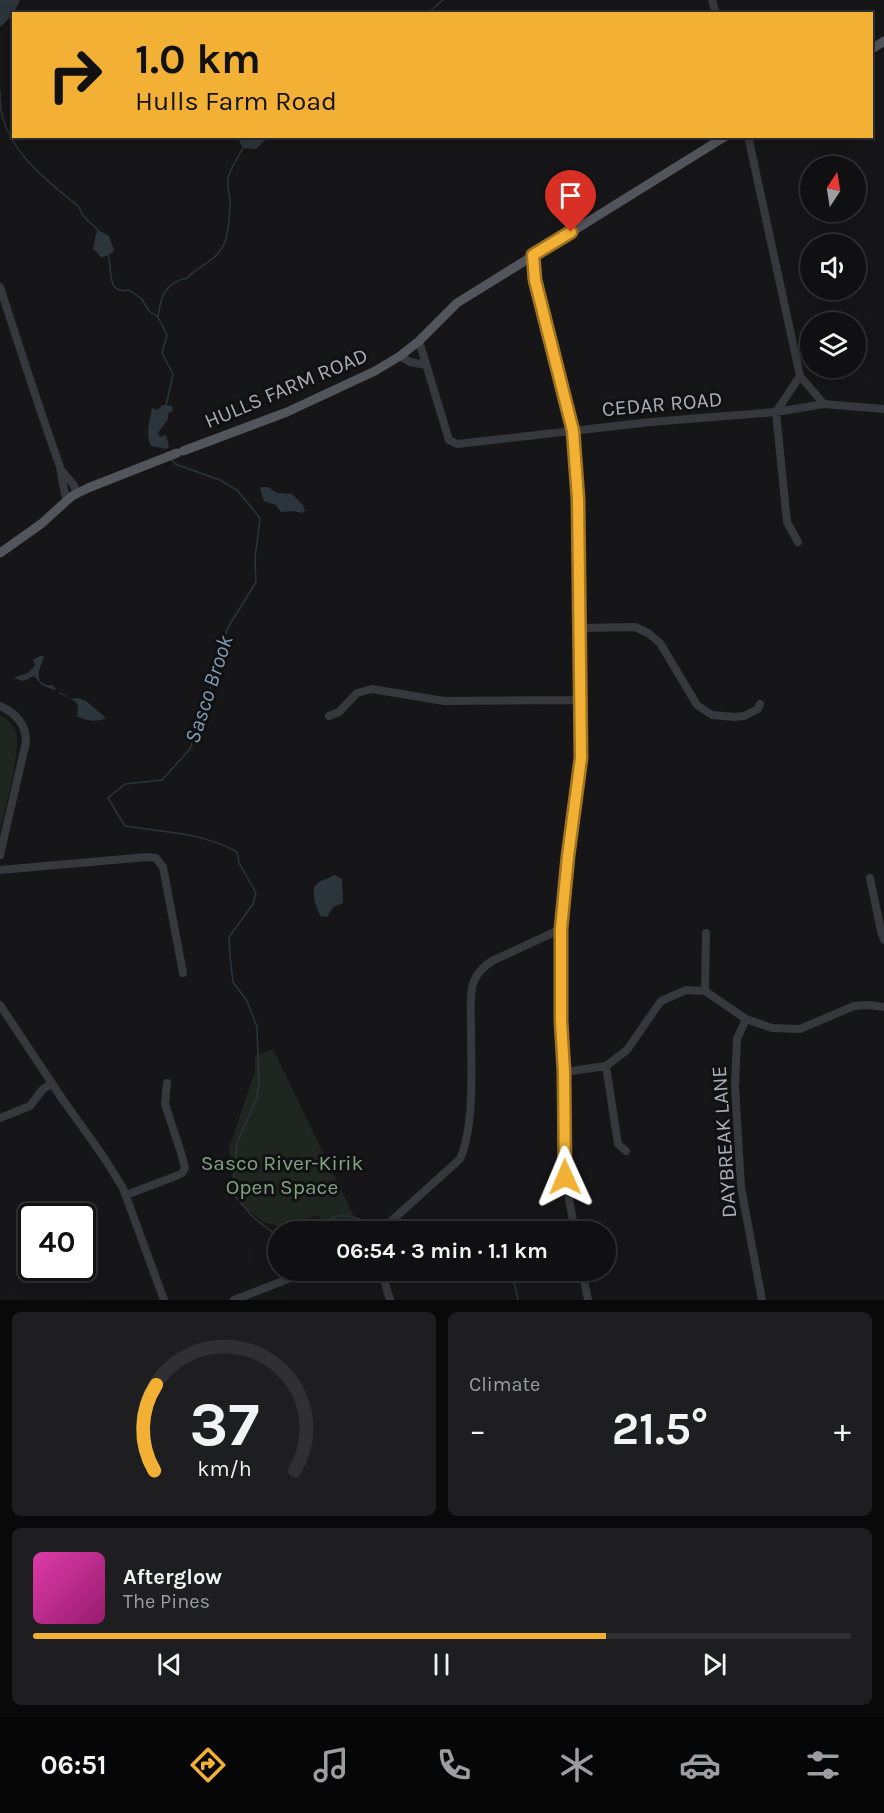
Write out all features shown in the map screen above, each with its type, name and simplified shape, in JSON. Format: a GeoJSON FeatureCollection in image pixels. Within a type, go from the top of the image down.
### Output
{"type":"FeatureCollection","features":[{"type":"Feature","properties":{"kind":"main road","name":"HULLS FARM ROAD"},"geometry":{"type":"LineString","coordinates":[[0,553],[41,524],[67,500],[81,491],[287,412],[375,371],[419,341],[457,303],[723,138]]}},
{"type":"Feature","properties":{"kind":"street"},"geometry":{"type":"LineString","coordinates":[[748,138],[800,376],[776,412],[787,522],[798,542]]}},
{"type":"Feature","properties":{"kind":"street"},"geometry":{"type":"LineString","coordinates":[[533,255],[535,280],[573,431],[578,499],[581,758],[561,929],[565,1177],[573,1221]]}},
{"type":"Feature","properties":{"kind":"street"},"geometry":{"type":"LineString","coordinates":[[523,262],[535,280]]}},
{"type":"Feature","properties":{"kind":"street"},"geometry":{"type":"LineString","coordinates":[[0,287],[32,390],[61,469],[67,500]]}},
{"type":"Feature","properties":{"kind":"street","name":"CEDAR ROAD"},"geometry":{"type":"LineString","coordinates":[[419,341],[449,440],[457,444],[651,422],[776,412],[824,404],[884,409]]}},
{"type":"Feature","properties":{"kind":"street"},"geometry":{"type":"LineString","coordinates":[[400,356],[410,362],[426,365]]}},
{"type":"Feature","properties":{"kind":"street"},"geometry":{"type":"LineString","coordinates":[[802,378],[824,404]]}},
{"type":"Feature","properties":{"kind":"street"},"geometry":{"type":"LineString","coordinates":[[61,469],[81,491]]}},
{"type":"Feature","properties":{"kind":"street"},"geometry":{"type":"LineString","coordinates":[[581,628],[635,627],[648,633],[660,643],[697,705],[712,715],[744,716],[758,709],[760,704]]}},
{"type":"Feature","properties":{"kind":"street"},"geometry":{"type":"LineString","coordinates":[[329,716],[339,712],[357,693],[372,689],[444,701],[581,700]]}},
{"type":"Feature","properties":{"kind":"street"},"geometry":{"type":"LineString","coordinates":[[0,706],[15,714],[21,721],[26,742],[0,855]]}},
{"type":"Feature","properties":{"kind":"street"},"geometry":{"type":"LineString","coordinates":[[0,870],[147,856],[156,858],[163,867],[183,973]]}},
{"type":"Feature","properties":{"kind":"street"},"geometry":{"type":"LineString","coordinates":[[870,878],[880,931],[884,940]]}},
{"type":"Feature","properties":{"kind":"street"},"geometry":{"type":"LineString","coordinates":[[391,1221],[460,1159],[465,1148],[471,1089],[473,982],[484,966],[492,961],[561,929]]}},
{"type":"Feature","properties":{"kind":"street"},"geometry":{"type":"LineString","coordinates":[[705,991],[706,933]]}},
{"type":"Feature","properties":{"kind":"street"},"geometry":{"type":"LineString","coordinates":[[564,1072],[606,1066],[627,1050],[661,1001],[686,990],[705,991],[746,1019],[772,1028],[800,1029],[854,1006],[884,1007]]}},
{"type":"Feature","properties":{"kind":"street"},"geometry":{"type":"LineString","coordinates":[[0,1005],[103,1156],[126,1195],[164,1300]]}},
{"type":"Feature","properties":{"kind":"street","name":"DAYBREAK LANE"},"geometry":{"type":"LineString","coordinates":[[746,1019],[737,1039],[735,1086],[741,1187],[762,1300]]}},
{"type":"Feature","properties":{"kind":"street"},"geometry":{"type":"LineString","coordinates":[[606,1066],[618,1144],[626,1151]]}},
{"type":"Feature","properties":{"kind":"street"},"geometry":{"type":"LineString","coordinates":[[0,1118],[30,1106],[42,1090],[52,1083]]}},
{"type":"Feature","properties":{"kind":"street"},"geometry":{"type":"LineString","coordinates":[[126,1195],[176,1176],[182,1173],[184,1168],[165,1104],[167,1083]]}},
{"type":"Feature","properties":{"kind":"street"},"geometry":{"type":"LineString","coordinates":[[234,1300],[283,1281]]}},
{"type":"Feature","properties":{"kind":"street"},"geometry":{"type":"LineString","coordinates":[[384,1281],[390,1300]]}},
{"type":"Feature","properties":{"kind":"street"},"geometry":{"type":"LineString","coordinates":[[584,1281],[588,1300]]}},
{"type":"Feature","properties":{"kind":"green space"},"geometry":{"type":"Polygon","coordinates":[[[0,716],[14,727],[17,747],[13,777],[0,830],[0,716]]]}},
{"type":"Feature","properties":{"kind":"green space","name":"Sasco River-Kirik Open Space"},"geometry":{"type":"Polygon","coordinates":[[[273,1049],[356,1221],[322,1221],[317,1215],[304,1221],[268,1221],[268,1223],[263,1222],[242,1204],[235,1185],[229,1148],[255,1071],[255,1056],[273,1049]]]}},
{"type":"Feature","properties":{"kind":"shaded area"},"geometry":{"type":"Polygon","coordinates":[[[0,0],[20,0],[12,15],[0,27],[0,0]]]}},
{"type":"Feature","properties":{"kind":"shaded area"},"geometry":{"type":"Polygon","coordinates":[[[239,138],[272,138],[264,141],[256,149],[243,148],[239,138]]]}},
{"type":"Feature","properties":{"kind":"shaded area"},"geometry":{"type":"Polygon","coordinates":[[[98,230],[109,236],[114,250],[101,258],[93,249],[98,230]]]}},
{"type":"Feature","properties":{"kind":"shaded area"},"geometry":{"type":"Polygon","coordinates":[[[163,405],[172,406],[173,409],[168,413],[168,419],[158,433],[160,437],[166,435],[169,447],[166,449],[151,446],[148,436],[152,408],[157,410],[163,405]]]}},
{"type":"Feature","properties":{"kind":"shaded area"},"geometry":{"type":"Polygon","coordinates":[[[268,487],[277,493],[292,494],[303,505],[305,511],[302,513],[281,512],[276,505],[264,501],[260,489],[268,487]]]}},
{"type":"Feature","properties":{"kind":"shaded area"},"geometry":{"type":"Polygon","coordinates":[[[40,656],[44,657],[39,673],[40,680],[42,683],[52,685],[56,689],[54,690],[42,685],[34,676],[23,681],[14,678],[28,673],[35,665],[33,660],[40,656]]]}},
{"type":"Feature","properties":{"kind":"shaded area"},"geometry":{"type":"Polygon","coordinates":[[[59,693],[71,699],[86,701],[105,719],[91,720],[77,716],[76,702],[59,693]]]}},
{"type":"Feature","properties":{"kind":"shaded area"},"geometry":{"type":"Polygon","coordinates":[[[335,875],[342,879],[343,903],[333,907],[327,917],[320,916],[314,900],[314,887],[319,882],[335,875]]]}},
{"type":"Feature","properties":{"kind":"waterway"},"geometry":{"type":"LineString","coordinates":[[429,12],[443,0]]}},
{"type":"Feature","properties":{"kind":"waterway","name":"Sasco Brook"},"geometry":{"type":"LineString","coordinates":[[0,91],[5,125],[20,152],[42,175],[78,206],[84,217],[98,230]]}},
{"type":"Feature","properties":{"kind":"waterway"},"geometry":{"type":"LineString","coordinates":[[158,317],[165,291],[174,283],[187,278],[221,250],[228,230],[230,212],[229,176],[244,146]]}},
{"type":"Feature","properties":{"kind":"waterway","name":"Sasco Brook"},"geometry":{"type":"LineString","coordinates":[[108,254],[113,285],[121,291],[129,290],[142,299],[149,311],[158,317],[167,335],[162,353],[173,374],[166,406]]}},
{"type":"Feature","properties":{"kind":"waterway","name":"Sasco Brook"},"geometry":{"type":"LineString","coordinates":[[172,460],[175,464],[220,480],[237,490],[260,518],[255,558],[256,582],[227,629],[190,749],[162,780],[125,784],[108,798],[125,826],[197,837],[237,852],[239,863],[256,893],[253,904],[229,937],[233,982],[247,1001],[257,1027],[259,1083],[257,1097],[237,1143],[233,1182],[236,1197],[254,1218],[268,1229]]}},
{"type":"Feature","properties":{"kind":"waterway","name":"Sasco Brook"},"geometry":{"type":"LineString","coordinates":[[325,1221],[342,1216],[364,1221]]}},
{"type":"Feature","properties":{"kind":"waterway","name":"Sasco Brook"},"geometry":{"type":"LineString","coordinates":[[512,1281],[518,1300]]}},
{"type":"Feature","properties":{"kind":"route"},"geometry":{"type":"LineString","coordinates":[[565,1177],[561,929],[581,758],[578,499],[573,431],[535,280],[533,255],[571,232]]}}]}
